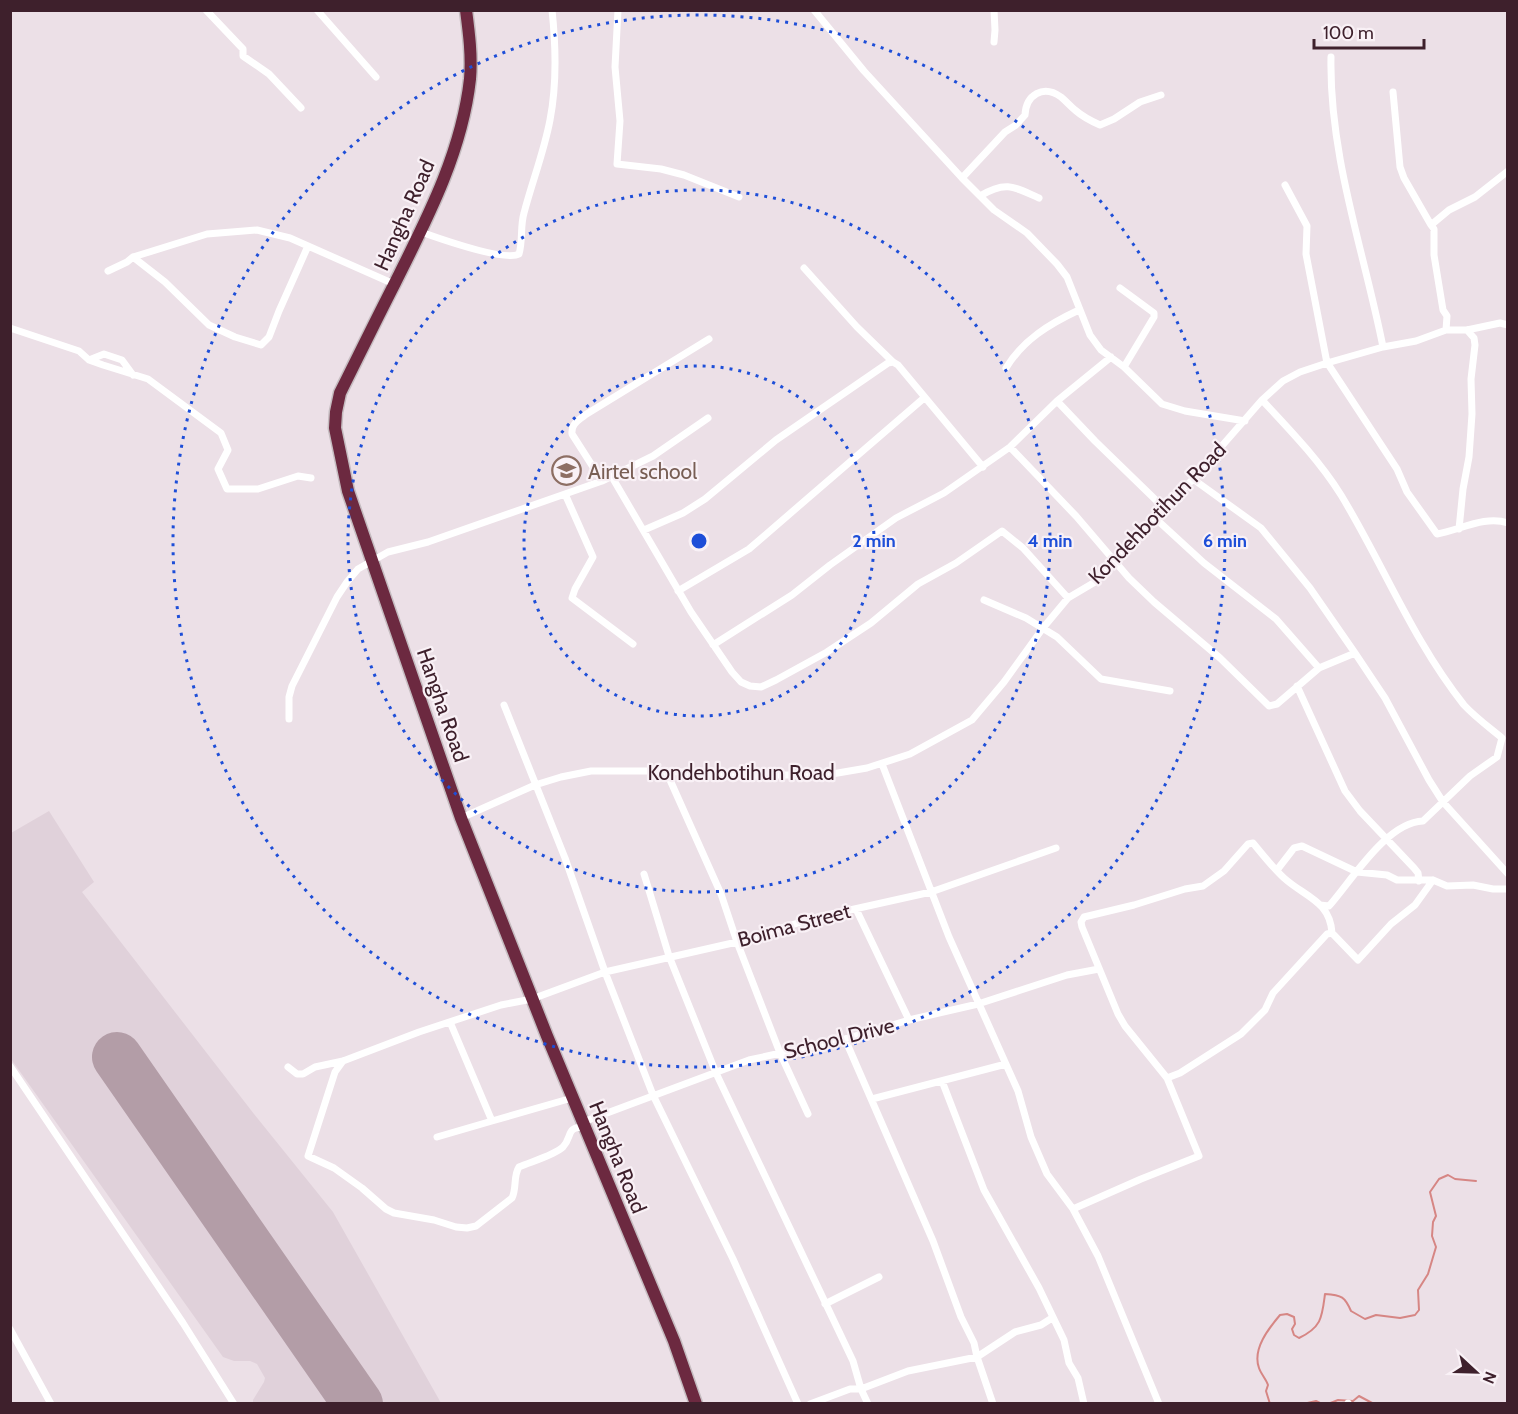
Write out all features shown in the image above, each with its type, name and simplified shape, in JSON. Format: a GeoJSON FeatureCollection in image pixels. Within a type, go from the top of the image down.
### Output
{"type":"FeatureCollection","features":[{"type":"Feature","properties":{"kind":"highway","name":"Hangha Road"},"geometry":{"type":"LineString","coordinates":[[466,10],[471,49],[470,77],[465,108],[440,190],[340,393],[335,428],[348,491],[461,818],[572,1098],[674,1341],[696,1404]]}},
{"type":"Feature","properties":{"kind":"street"},"geometry":{"type":"LineString","coordinates":[[206,10],[243,48],[243,56],[269,74],[302,108]]}},
{"type":"Feature","properties":{"kind":"street"},"geometry":{"type":"LineString","coordinates":[[317,10],[376,77]]}},
{"type":"Feature","properties":{"kind":"street"},"geometry":{"type":"LineString","coordinates":[[421,232],[487,252],[511,256],[519,254],[523,217],[538,169],[550,118],[555,72],[552,10]]}},
{"type":"Feature","properties":{"kind":"street"},"geometry":{"type":"LineString","coordinates":[[618,10],[615,67],[620,121],[617,164],[684,175],[740,197]]}},
{"type":"Feature","properties":{"kind":"street"},"geometry":{"type":"LineString","coordinates":[[814,10],[864,71],[962,178],[994,210],[1027,233],[1057,264],[1067,277],[1079,310],[1095,343],[1162,404],[1185,411],[1245,421]]}},
{"type":"Feature","properties":{"kind":"street"},"geometry":{"type":"LineString","coordinates":[[994,10],[996,30],[994,42]]}},
{"type":"Feature","properties":{"kind":"street"},"geometry":{"type":"LineString","coordinates":[[1331,57],[1332,109],[1342,166],[1383,347]]}},
{"type":"Feature","properties":{"kind":"street"},"geometry":{"type":"LineString","coordinates":[[962,178],[1005,132],[1025,115],[1026,106],[1032,96],[1041,90],[1059,96],[1081,115],[1100,125],[1140,102],[1161,95]]}},
{"type":"Feature","properties":{"kind":"street"},"geometry":{"type":"LineString","coordinates":[[1393,92],[1401,168],[1404,178],[1434,229],[1434,255],[1446,316],[1446,330],[1467,330],[1500,323],[1508,325]]}},
{"type":"Feature","properties":{"kind":"street"},"geometry":{"type":"LineString","coordinates":[[1431,225],[1449,210],[1475,197],[1508,171]]}},
{"type":"Feature","properties":{"kind":"street"},"geometry":{"type":"LineString","coordinates":[[1285,184],[1307,226],[1306,254],[1328,364],[1397,469],[1407,492],[1437,534],[1487,521],[1498,520],[1508,523]]}},
{"type":"Feature","properties":{"kind":"street"},"geometry":{"type":"LineString","coordinates":[[980,196],[993,188],[1006,185],[1039,198]]}},
{"type":"Feature","properties":{"kind":"street"},"geometry":{"type":"LineString","coordinates":[[108,271],[127,262],[133,256],[207,234],[245,230],[270,232],[394,284]]}},
{"type":"Feature","properties":{"kind":"street"},"geometry":{"type":"LineString","coordinates":[[133,256],[165,282],[209,325],[234,337],[261,345],[269,338],[308,246]]}},
{"type":"Feature","properties":{"kind":"street"},"geometry":{"type":"LineString","coordinates":[[804,268],[857,327],[898,365],[982,467]]}},
{"type":"Feature","properties":{"kind":"street"},"geometry":{"type":"LineString","coordinates":[[1120,288],[1154,313],[1154,317],[1124,367]]}},
{"type":"Feature","properties":{"kind":"street"},"geometry":{"type":"LineString","coordinates":[[1006,368],[1013,357],[1034,336],[1049,325],[1079,310]]}},
{"type":"Feature","properties":{"kind":"street"},"geometry":{"type":"LineString","coordinates":[[10,328],[79,351],[89,360],[148,379],[163,388],[221,433],[228,450],[218,469],[227,489],[258,489],[298,476],[311,478]]}},
{"type":"Feature","properties":{"kind":"street","name":"Kondehbotihun Road"},"geometry":{"type":"LineString","coordinates":[[461,818],[535,785],[591,771],[826,775],[882,764],[910,754],[972,720],[1068,598],[1095,582],[1193,478],[1262,400],[1291,376],[1383,347],[1416,341],[1446,330]]}},
{"type":"Feature","properties":{"kind":"street"},"geometry":{"type":"LineString","coordinates":[[1459,529],[1469,457],[1472,414],[1471,379],[1475,345],[1474,338],[1467,330]]}},
{"type":"Feature","properties":{"kind":"street"},"geometry":{"type":"LineString","coordinates":[[602,481],[572,434],[574,424],[585,415],[710,339]]}},
{"type":"Feature","properties":{"kind":"street"},"geometry":{"type":"LineString","coordinates":[[89,360],[104,354],[122,360],[134,375]]}},
{"type":"Feature","properties":{"kind":"street"},"geometry":{"type":"LineString","coordinates":[[713,645],[792,595],[896,518],[944,493],[1010,447],[1058,401],[1111,357]]}},
{"type":"Feature","properties":{"kind":"street"},"geometry":{"type":"LineString","coordinates":[[644,530],[683,513],[705,499],[776,440],[888,363],[893,362]]}},
{"type":"Feature","properties":{"kind":"street"},"geometry":{"type":"LineString","coordinates":[[678,591],[749,549],[924,398]]}},
{"type":"Feature","properties":{"kind":"street"},"geometry":{"type":"LineString","coordinates":[[1262,400],[1331,479],[1443,675],[1466,706],[1502,738],[1497,757]]}},
{"type":"Feature","properties":{"kind":"street"},"geometry":{"type":"LineString","coordinates":[[1058,401],[1089,435],[1164,508]]}},
{"type":"Feature","properties":{"kind":"street"},"geometry":{"type":"LineString","coordinates":[[290,719],[289,697],[292,686],[337,597],[358,568],[388,552],[428,542],[612,477],[653,456],[708,418]]}},
{"type":"Feature","properties":{"kind":"street"},"geometry":{"type":"LineString","coordinates":[[1010,447],[1154,602],[1220,658],[1269,706],[1277,704],[1319,668],[1355,653]]}},
{"type":"Feature","properties":{"kind":"street"},"geometry":{"type":"LineString","coordinates":[[612,477],[678,591],[713,645],[741,682],[750,686],[761,687],[803,667],[870,623],[918,584],[956,563],[1002,531],[1023,548],[1068,598]]}},
{"type":"Feature","properties":{"kind":"street"},"geometry":{"type":"LineString","coordinates":[[1193,478],[1270,537],[1310,588],[1355,653],[1384,698],[1443,802],[1508,874]]}},
{"type":"Feature","properties":{"kind":"street"},"geometry":{"type":"LineString","coordinates":[[565,494],[592,557],[572,598],[633,644]]}},
{"type":"Feature","properties":{"kind":"street"},"geometry":{"type":"LineString","coordinates":[[1155,518],[1204,563],[1276,620],[1319,668]]}},
{"type":"Feature","properties":{"kind":"street"},"geometry":{"type":"LineString","coordinates":[[984,600],[1008,609],[1043,628],[1075,652],[1101,679],[1170,692]]}},
{"type":"Feature","properties":{"kind":"street"},"geometry":{"type":"LineString","coordinates":[[1297,686],[1346,790],[1360,811],[1418,873],[1419,881]]}},
{"type":"Feature","properties":{"kind":"street"},"geometry":{"type":"LineString","coordinates":[[504,705],[565,858],[605,972],[653,1095],[733,1259],[798,1404]]}},
{"type":"Feature","properties":{"kind":"street"},"geometry":{"type":"LineString","coordinates":[[1320,905],[1329,906],[1393,832],[1406,824],[1423,821],[1470,776],[1497,757],[1508,754]]}},
{"type":"Feature","properties":{"kind":"street"},"geometry":{"type":"LineString","coordinates":[[882,764],[949,937],[1018,1091],[1031,1137],[1047,1174],[1074,1209],[1115,1295],[1159,1404]]}},
{"type":"Feature","properties":{"kind":"street"},"geometry":{"type":"LineString","coordinates":[[666,771],[721,894],[736,942],[780,1053],[808,1114]]}},
{"type":"Feature","properties":{"kind":"street"},"geometry":{"type":"LineString","coordinates":[[1074,1209],[1199,1156],[1167,1078],[1125,1026],[1082,927],[1083,917],[1203,886],[1224,871],[1248,844],[1253,843],[1285,879],[1320,905],[1329,916],[1332,933],[1358,960],[1391,924],[1415,905],[1433,880]]}},
{"type":"Feature","properties":{"kind":"street"},"geometry":{"type":"LineString","coordinates":[[1276,870],[1294,848],[1302,846],[1357,872],[1387,875],[1397,880],[1433,880],[1447,886],[1473,885],[1508,889]]}},
{"type":"Feature","properties":{"kind":"street","name":"Boima Street"},"geometry":{"type":"LineString","coordinates":[[288,1068],[297,1074],[303,1074],[327,1063],[342,1061],[501,1005],[532,999],[605,972],[736,942],[814,918],[931,892],[1056,848]]}},
{"type":"Feature","properties":{"kind":"street"},"geometry":{"type":"LineString","coordinates":[[644,874],[669,956],[717,1073],[853,1361],[868,1404]]}},
{"type":"Feature","properties":{"kind":"street"},"geometry":{"type":"LineString","coordinates":[[856,909],[909,1020]]}},
{"type":"Feature","properties":{"kind":"street"},"geometry":{"type":"LineString","coordinates":[[1167,1078],[1180,1073],[1241,1034],[1265,1010],[1273,993],[1284,980],[1327,934],[1332,933]]}},
{"type":"Feature","properties":{"kind":"street","name":"School Drive"},"geometry":{"type":"LineString","coordinates":[[342,1061],[335,1072],[308,1156],[334,1168],[386,1209],[403,1216],[467,1228],[476,1226],[512,1198],[516,1172],[519,1167],[561,1149],[572,1129],[653,1095],[748,1060],[845,1039],[909,1020],[978,1004],[1067,975],[1099,969]]}},
{"type":"Feature","properties":{"kind":"street"},"geometry":{"type":"LineString","coordinates":[[450,1022],[492,1121]]}},
{"type":"Feature","properties":{"kind":"street"},"geometry":{"type":"LineString","coordinates":[[845,1039],[933,1241],[961,1317],[975,1342],[976,1357],[993,1404]]}},
{"type":"Feature","properties":{"kind":"street"},"geometry":{"type":"LineString","coordinates":[[872,1099],[1006,1064]]}},
{"type":"Feature","properties":{"kind":"street"},"geometry":{"type":"LineString","coordinates":[[10,1066],[183,1323],[234,1404]]}},
{"type":"Feature","properties":{"kind":"street"},"geometry":{"type":"LineString","coordinates":[[942,1081],[984,1190],[1064,1340],[1069,1363],[1078,1378],[1084,1404]]}},
{"type":"Feature","properties":{"kind":"street"},"geometry":{"type":"LineString","coordinates":[[437,1137],[572,1098]]}},
{"type":"Feature","properties":{"kind":"street"},"geometry":{"type":"LineString","coordinates":[[825,1304],[879,1277]]}},
{"type":"Feature","properties":{"kind":"street"},"geometry":{"type":"LineString","coordinates":[[810,1404],[850,1389],[861,1389],[908,1371],[976,1357],[1015,1332],[1041,1325],[1052,1318]]}},
{"type":"Feature","properties":{"kind":"street"},"geometry":{"type":"LineString","coordinates":[[10,1329],[51,1404]]}},
{"type":"Feature","properties":{"kind":"shaded area"},"geometry":{"type":"Polygon","coordinates":[[[49,811],[94,882],[82,892],[333,1212],[441,1403],[253,1403],[265,1378],[257,1364],[223,1357],[11,1059],[11,833],[49,811]]]}},
{"type":"Feature","properties":{"kind":"waterway"},"geometry":{"type":"LineString","coordinates":[[1270,1404],[1266,1391],[1268,1385],[1257,1361],[1263,1339],[1280,1315],[1287,1314],[1294,1317],[1295,1324],[1292,1329],[1294,1335],[1299,1338],[1312,1330],[1320,1320],[1325,1294],[1342,1298],[1351,1311],[1365,1319],[1376,1315],[1400,1318],[1415,1315],[1419,1310],[1418,1290],[1428,1274],[1436,1247],[1432,1236],[1436,1216],[1430,1192],[1439,1179],[1448,1175],[1455,1179],[1476,1181]]}},
{"type":"Feature","properties":{"kind":"waterway"},"geometry":{"type":"LineString","coordinates":[[1328,1404],[1338,1400],[1353,1401],[1359,1396],[1374,1404]]}},
{"type":"Feature","properties":{"kind":"waterway"},"geometry":{"type":"LineString","coordinates":[[1303,1404],[1316,1401],[1322,1404]]}},
{"type":"Feature","properties":{"kind":"runway"},"geometry":{"type":"LineString","coordinates":[[117,1057],[358,1404]]}},
{"type":"Feature","properties":{"kind":"place","name":"Airtel school"},"geometry":{"type":"Point","coordinates":[567,471]}}]}
